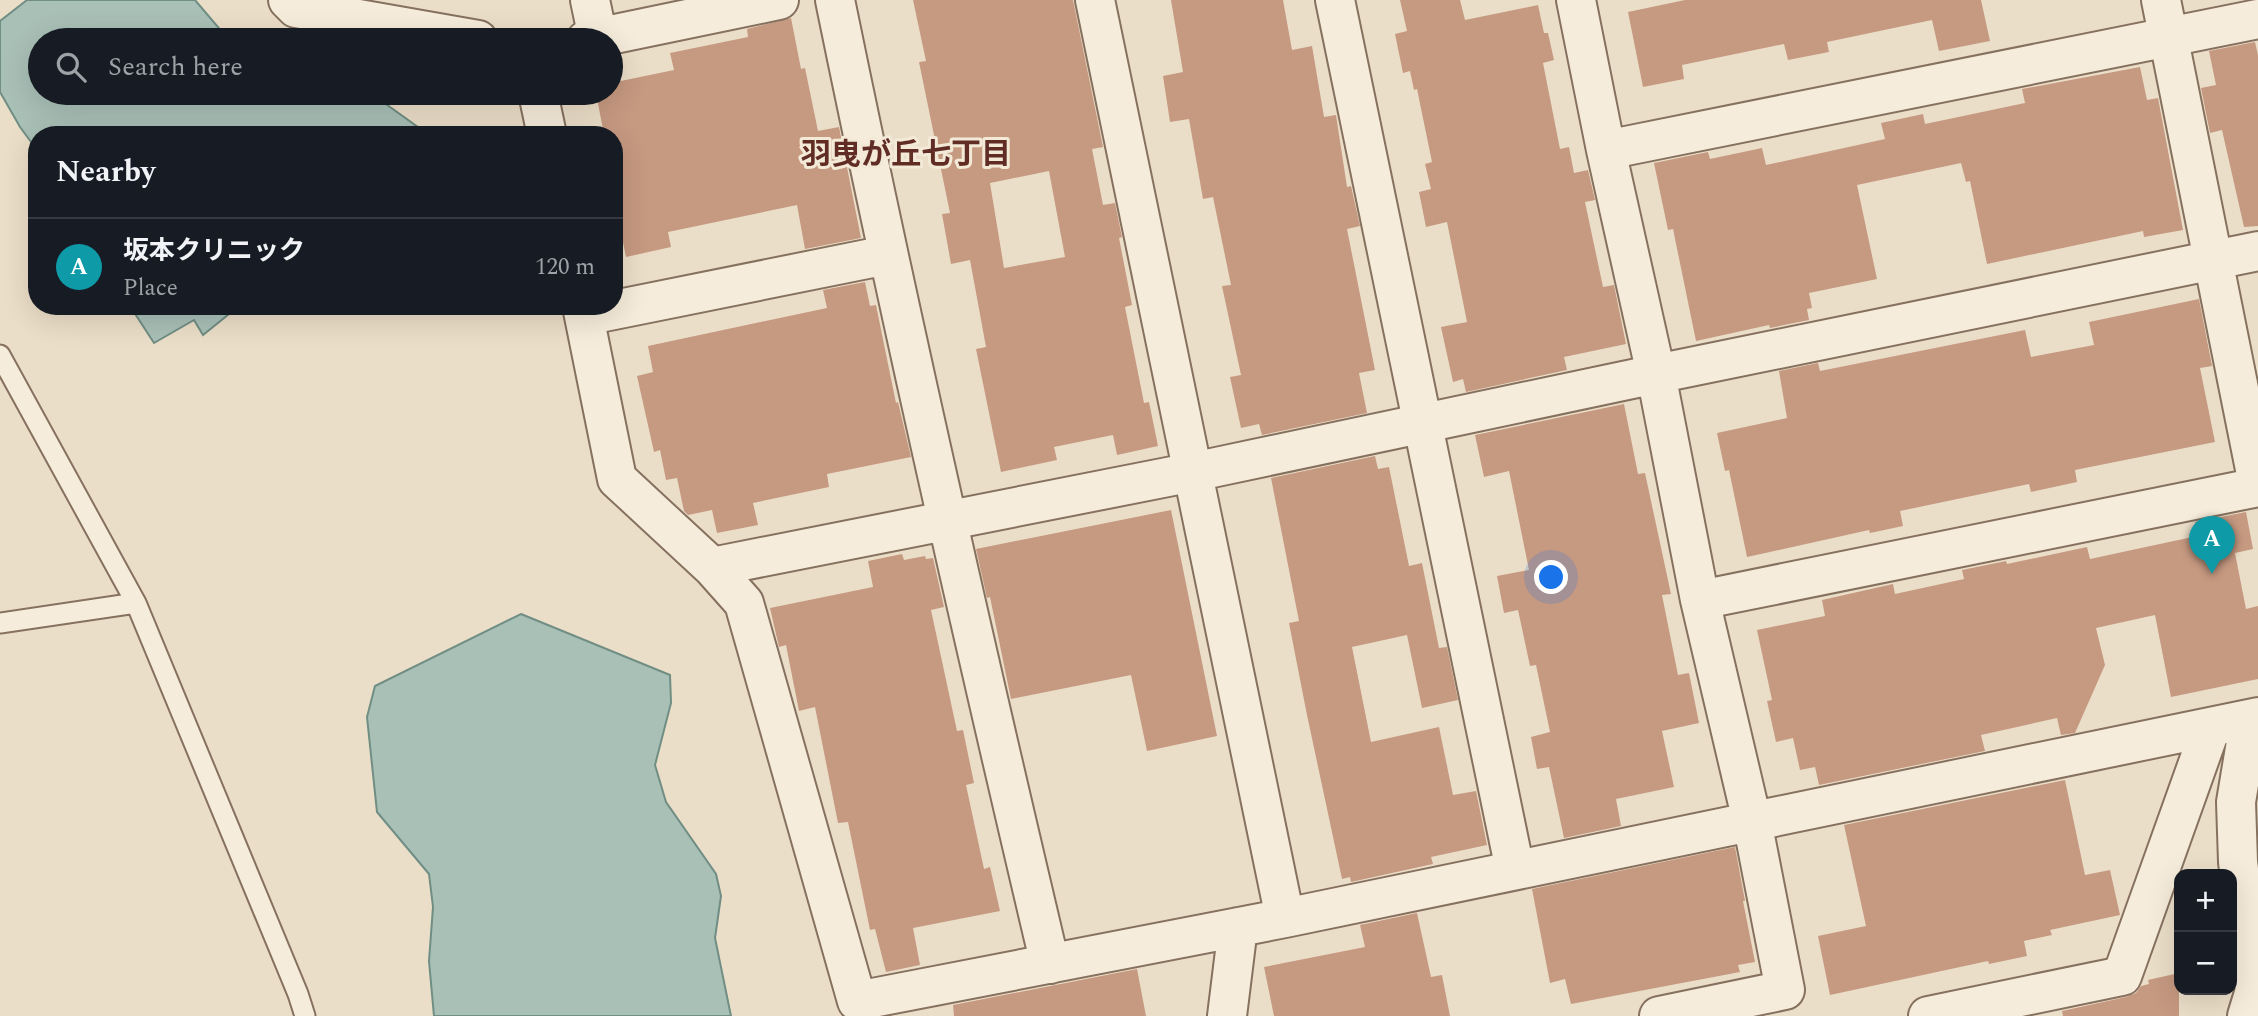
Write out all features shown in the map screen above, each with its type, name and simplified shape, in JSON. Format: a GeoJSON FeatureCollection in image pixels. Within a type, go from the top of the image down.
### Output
{"type":"FeatureCollection","features":[{"type":"Feature","properties":{"kind":"street"},"geometry":{"type":"LineString","coordinates":[[288,0],[296,8],[410,28]]}},
{"type":"Feature","properties":{"kind":"street"},"geometry":{"type":"LineString","coordinates":[[590,0],[591,28]]}},
{"type":"Feature","properties":{"kind":"street"},"geometry":{"type":"LineString","coordinates":[[623,33],[779,0]]}},
{"type":"Feature","properties":{"kind":"street"},"geometry":{"type":"LineString","coordinates":[[835,0],[945,520],[1050,964]]}},
{"type":"Feature","properties":{"kind":"street"},"geometry":{"type":"LineString","coordinates":[[1095,0],[1285,918]]}},
{"type":"Feature","properties":{"kind":"street"},"geometry":{"type":"LineString","coordinates":[[1335,0],[1515,870]]}},
{"type":"Feature","properties":{"kind":"street"},"geometry":{"type":"LineString","coordinates":[[1576,0],[1606,150],[1657,374],[1700,600],[1752,821],[1787,1003],[1659,1016]]}},
{"type":"Feature","properties":{"kind":"street"},"geometry":{"type":"LineString","coordinates":[[1700,600],[2258,485],[2161,0]]}},
{"type":"Feature","properties":{"kind":"street"},"geometry":{"type":"LineString","coordinates":[[1606,150],[2258,19]]}},
{"type":"Feature","properties":{"kind":"street"},"geometry":{"type":"LineString","coordinates":[[541,105],[545,126]]}},
{"type":"Feature","properties":{"kind":"street"},"geometry":{"type":"LineString","coordinates":[[712,567],[1193,472],[2258,251]]}},
{"type":"Feature","properties":{"kind":"street"},"geometry":{"type":"LineString","coordinates":[[623,304],[887,255]]}},
{"type":"Feature","properties":{"kind":"street"},"geometry":{"type":"LineString","coordinates":[[584,315],[617,479],[712,567],[744,603],[857,1001],[1285,918],[2255,718],[2245,748],[2236,802],[2238,862],[2255,990],[2247,1016]]}},
{"type":"Feature","properties":{"kind":"street"},"geometry":{"type":"LineString","coordinates":[[1928,1016],[2122,976],[2211,727]]}},
{"type":"Feature","properties":{"kind":"street"},"geometry":{"type":"LineString","coordinates":[[1227,1016],[1238,927]]}},
{"type":"Feature","properties":{"kind":"lane"},"geometry":{"type":"LineString","coordinates":[[0,355],[136,603],[305,1016]]}},
{"type":"Feature","properties":{"kind":"lane"},"geometry":{"type":"LineString","coordinates":[[0,623],[136,603]]}},
{"type":"Feature","properties":{"kind":"shaded area"},"geometry":{"type":"Polygon","coordinates":[[[27,0],[195,0],[219,28],[28,28],[28,105],[387,105],[416,126],[28,126],[28,138],[0,92],[0,21],[27,0]]]}},
{"type":"Feature","properties":{"kind":"shaded area"},"geometry":{"type":"Polygon","coordinates":[[[136,315],[228,315],[203,335],[194,320],[154,343],[136,315]]]}},
{"type":"Feature","properties":{"kind":"shaded area"},"geometry":{"type":"Polygon","coordinates":[[[521,614],[670,675],[671,703],[655,765],[666,802],[716,874],[721,896],[715,938],[731,1016],[434,1016],[429,961],[433,907],[429,874],[377,812],[367,717],[375,686],[521,614]]]}},
{"type":"Feature","properties":{"kind":"building"},"geometry":{"type":"Polygon","coordinates":[[[913,0],[1073,0],[1103,147],[1092,149],[1103,205],[1115,203],[1132,305],[1125,307],[1144,403],[1149,402],[1158,446],[1117,455],[1113,435],[1054,447],[1057,460],[1001,472],[976,349],[986,347],[970,260],[951,264],[942,214],[950,213],[919,62],[926,61],[913,0]],[[1049,171],[990,183],[1004,268],[1065,257],[1049,171]]]}},
{"type":"Feature","properties":{"kind":"building"},"geometry":{"type":"Polygon","coordinates":[[[1171,0],[1283,0],[1292,50],[1312,46],[1324,117],[1336,115],[1347,187],[1351,186],[1360,226],[1347,229],[1375,370],[1359,373],[1367,413],[1262,435],[1259,424],[1241,428],[1230,377],[1241,375],[1222,286],[1231,285],[1213,197],[1203,199],[1189,119],[1170,122],[1163,76],[1183,72],[1171,0]]]}},
{"type":"Feature","properties":{"kind":"building"},"geometry":{"type":"Polygon","coordinates":[[[1400,0],[1460,0],[1465,20],[1538,5],[1554,60],[1543,63],[1560,149],[1569,147],[1574,173],[1588,170],[1595,200],[1585,202],[1603,287],[1614,285],[1626,344],[1564,357],[1567,370],[1466,392],[1463,379],[1453,382],[1441,327],[1467,322],[1447,222],[1426,227],[1419,192],[1431,189],[1425,164],[1432,162],[1417,89],[1414,90],[1410,71],[1403,73],[1395,34],[1407,31],[1400,0]]]}},
{"type":"Feature","properties":{"kind":"building"},"geometry":{"type":"Polygon","coordinates":[[[1685,0],[1981,0],[1990,41],[1939,51],[1932,20],[1827,42],[1829,52],[1788,60],[1784,44],[1682,65],[1684,79],[1643,87],[1628,12],[1685,0]]]}},
{"type":"Feature","properties":{"kind":"building"},"geometry":{"type":"Polygon","coordinates":[[[791,18],[801,69],[805,68],[818,131],[839,127],[861,238],[805,249],[797,205],[668,232],[671,247],[626,257],[623,242],[623,126],[602,126],[598,105],[623,105],[623,81],[674,70],[670,53],[748,37],[747,29],[791,18]]]}},
{"type":"Feature","properties":{"kind":"building"},"geometry":{"type":"Polygon","coordinates":[[[2255,42],[2258,55],[2258,226],[2244,227],[2222,130],[2210,133],[2201,88],[2216,85],[2209,51],[2255,42]]]}},
{"type":"Feature","properties":{"kind":"building"},"geometry":{"type":"Polygon","coordinates":[[[2140,67],[2147,100],[2158,98],[2183,230],[2144,237],[2143,231],[1987,264],[1970,181],[1966,182],[1961,163],[1857,185],[1877,279],[1809,293],[1812,308],[1807,309],[1809,320],[1770,328],[1769,325],[1696,341],[1673,229],[1668,230],[1654,163],[1708,152],[1710,159],[1762,148],[1766,165],[1885,139],[1881,123],[1923,114],[1925,124],[2025,103],[2022,89],[2140,67]]]}},
{"type":"Feature","properties":{"kind":"building"},"geometry":{"type":"Polygon","coordinates":[[[865,282],[870,306],[876,305],[896,403],[898,402],[911,457],[827,474],[829,487],[753,503],[758,525],[717,533],[712,510],[688,515],[684,511],[677,478],[666,480],[660,450],[654,452],[637,376],[653,372],[648,346],[827,308],[823,290],[865,282]]]}},
{"type":"Feature","properties":{"kind":"building"},"geometry":{"type":"Polygon","coordinates":[[[2199,299],[2212,366],[2200,368],[2215,442],[2075,470],[2077,482],[2031,492],[2029,484],[1900,511],[1903,526],[1870,533],[1869,530],[1747,557],[1729,470],[1725,471],[1717,433],[1787,418],[1779,371],[1818,363],[1820,371],[2025,330],[2031,357],[2094,345],[2089,322],[2199,299]]]}},
{"type":"Feature","properties":{"kind":"building"},"geometry":{"type":"Polygon","coordinates":[[[1624,404],[1638,474],[1645,473],[1671,594],[1662,595],[1678,675],[1689,673],[1699,723],[1662,731],[1674,787],[1616,799],[1621,826],[1564,838],[1549,767],[1537,769],[1531,737],[1550,732],[1536,665],[1530,666],[1518,610],[1504,613],[1497,576],[1529,570],[1509,471],[1484,477],[1475,435],[1624,404]]]}},
{"type":"Feature","properties":{"kind":"building"},"geometry":{"type":"Polygon","coordinates":[[[1375,456],[1378,469],[1389,467],[1409,566],[1422,563],[1439,648],[1447,647],[1458,700],[1422,708],[1407,635],[1352,647],[1371,742],[1439,727],[1453,795],[1476,791],[1487,845],[1431,857],[1433,864],[1351,882],[1350,877],[1342,879],[1307,715],[1289,623],[1299,621],[1271,478],[1375,456]]]}},
{"type":"Feature","properties":{"kind":"building"},"geometry":{"type":"Polygon","coordinates":[[[1171,510],[1217,736],[1147,751],[1131,675],[1011,699],[990,597],[987,598],[976,549],[1171,510]]]}},
{"type":"Feature","properties":{"kind":"building"},"geometry":{"type":"Polygon","coordinates":[[[2246,512],[2253,549],[2235,553],[2246,609],[2258,606],[2258,679],[2171,697],[2155,615],[2096,628],[2105,665],[2075,733],[2061,735],[2057,718],[1981,735],[1985,751],[1819,785],[1815,767],[1800,770],[1793,738],[1776,742],[1767,701],[1772,700],[1757,630],[1825,616],[1822,600],[1893,584],[1895,594],[1964,579],[1962,570],[2006,561],[2007,564],[2087,547],[2090,559],[2197,536],[2195,522],[2246,512]]]}},
{"type":"Feature","properties":{"kind":"building"},"geometry":{"type":"Polygon","coordinates":[[[902,554],[904,560],[925,556],[926,559],[933,558],[944,607],[931,610],[957,731],[963,730],[974,783],[966,785],[984,869],[990,867],[1000,911],[913,928],[920,965],[886,972],[875,929],[870,930],[848,822],[838,823],[815,707],[799,711],[786,645],[779,647],[770,608],[873,587],[868,561],[902,554]]]}},
{"type":"Feature","properties":{"kind":"building"},"geometry":{"type":"Polygon","coordinates":[[[2065,780],[2085,875],[2110,870],[2120,915],[2050,930],[2052,935],[2024,941],[2027,956],[1989,964],[1988,961],[1830,995],[1818,936],[1866,926],[1844,825],[2065,780]]]}},
{"type":"Feature","properties":{"kind":"building"},"geometry":{"type":"Polygon","coordinates":[[[1735,847],[1755,962],[1738,965],[1740,972],[1571,1004],[1565,979],[1550,983],[1532,889],[1735,847]]]}},
{"type":"Feature","properties":{"kind":"building"},"geometry":{"type":"Polygon","coordinates":[[[1417,913],[1431,977],[1442,975],[1450,1016],[1274,1016],[1264,967],[1365,947],[1360,925],[1417,913]]]}},
{"type":"Feature","properties":{"kind":"building"},"geometry":{"type":"Polygon","coordinates":[[[1137,969],[1146,1016],[954,1016],[953,1005],[1137,969]]]}},
{"type":"Feature","properties":{"kind":"building"},"geometry":{"type":"Polygon","coordinates":[[[2174,974],[2174,995],[2179,995],[2179,1016],[2063,1016],[2062,1011],[2136,993],[2141,986],[2149,984],[2148,980],[2174,974]]]}},
{"type":"Feature","properties":{"kind":"place","name":"坂本クリニック"},"geometry":{"type":"Point","coordinates":[2212,574]}},
{"type":"Feature","properties":{"kind":"district","name":"羽曳が丘七丁目"},"geometry":{"type":"Point","coordinates":[906,154]}}]}
